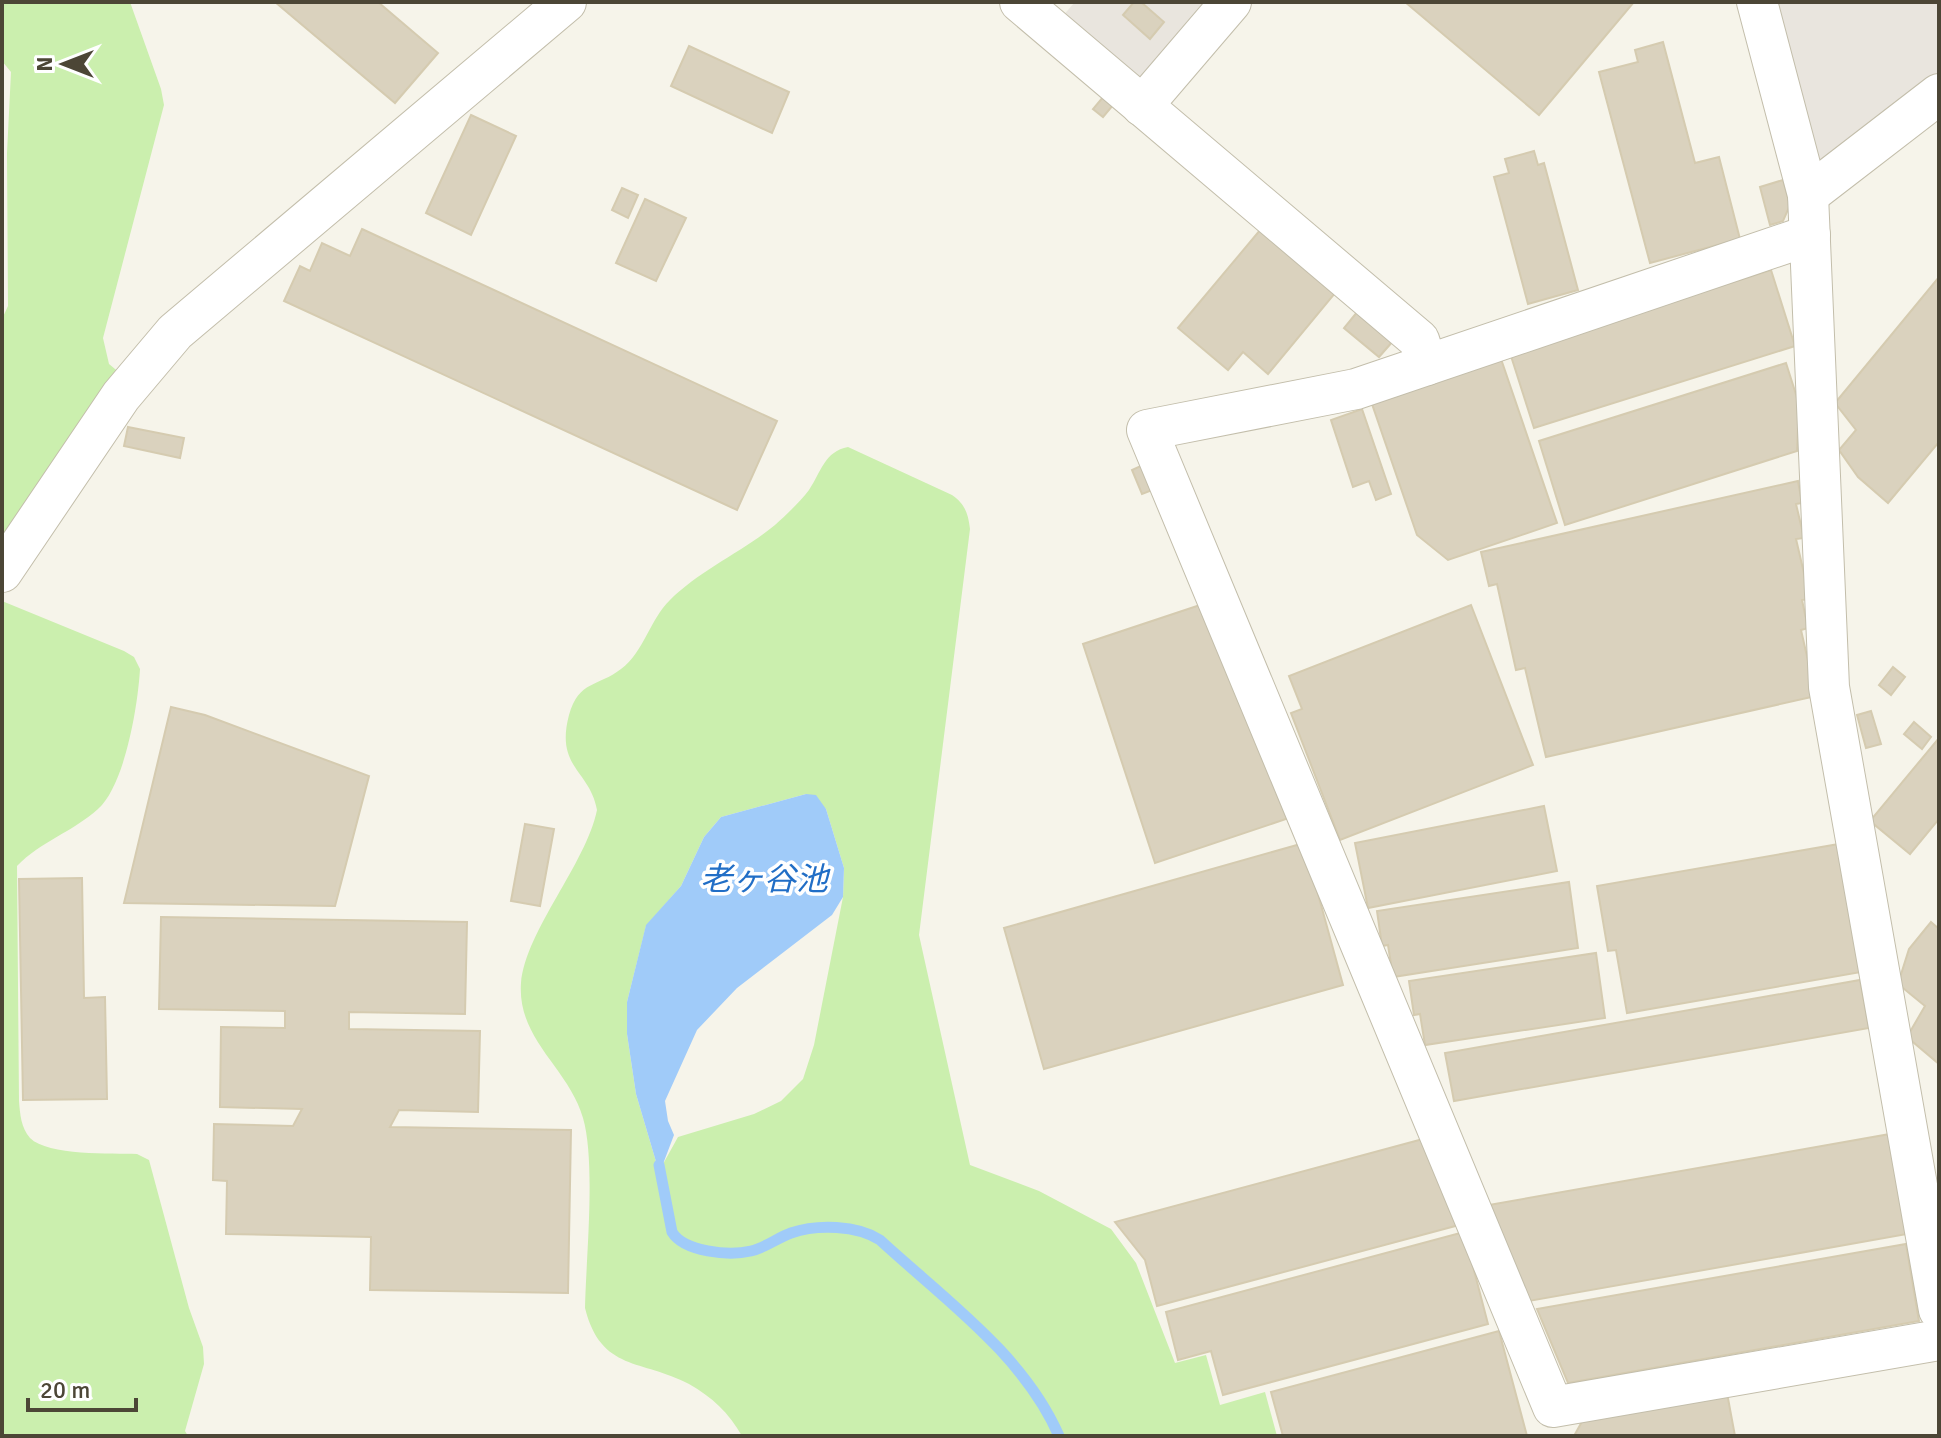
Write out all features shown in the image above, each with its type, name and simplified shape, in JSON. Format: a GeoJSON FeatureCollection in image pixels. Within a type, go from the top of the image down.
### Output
{"type":"FeatureCollection","features":[{"type":"Feature","properties":{"kind":"street"},"geometry":{"type":"LineString","coordinates":[[2,572],[129,385],[175,332],[566,2]]}},
{"type":"Feature","properties":{"kind":"street"},"geometry":{"type":"LineString","coordinates":[[1020,2],[1419,340],[1427,365]]}},
{"type":"Feature","properties":{"kind":"street"},"geometry":{"type":"LineString","coordinates":[[1142,106],[1231,2]]}},
{"type":"Feature","properties":{"kind":"street"},"geometry":{"type":"LineString","coordinates":[[1757,2],[1808,195],[1829,687],[1939,1310]]}},
{"type":"Feature","properties":{"kind":"street"},"geometry":{"type":"LineString","coordinates":[[1808,195],[1933,108]]}},
{"type":"Feature","properties":{"kind":"street"},"geometry":{"type":"LineString","coordinates":[[1810,235],[1356,389],[1147,430],[1553,1407],[1939,1340]]}},
{"type":"Feature","properties":{"kind":"shaded area"},"geometry":{"type":"Polygon","coordinates":[[[1075,2],[1214,2],[1149,78],[1132,78],[1061,18],[1075,2]]]}},
{"type":"Feature","properties":{"kind":"shaded area"},"geometry":{"type":"Polygon","coordinates":[[[1771,2],[1939,2],[1939,78],[1823,166],[1813,164],[1771,2]]]}},
{"type":"Feature","properties":{"kind":"green space"},"geometry":{"type":"Polygon","coordinates":[[[2,2],[130,2],[164,105],[103,338],[109,364],[121,374],[2,548],[2,319],[8,306],[7,153],[11,72],[2,61],[2,2]]]}},
{"type":"Feature","properties":{"kind":"green space"},"geometry":{"type":"Polygon","coordinates":[[[848,447],[952,495],[963,505],[969,523],[919,935],[970,1165],[1039,1191],[1111,1229],[1136,1263],[1175,1363],[1206,1355],[1220,1405],[1265,1392],[1277,1436],[1067,1436],[1056,1432],[1049,1436],[742,1436],[726,1413],[705,1394],[672,1376],[625,1361],[601,1343],[592,1329],[585,1308],[590,1185],[587,1137],[576,1100],[527,1021],[521,983],[533,941],[581,852],[597,810],[588,786],[566,747],[569,715],[584,690],[613,675],[629,662],[670,600],[694,579],[775,525],[805,495],[824,463],[840,449],[848,447]],[[806,794],[721,817],[704,837],[681,886],[646,926],[627,1002],[627,1034],[636,1094],[657,1165],[663,1164],[678,1137],[754,1114],[781,1101],[803,1079],[814,1045],[843,897],[844,868],[826,809],[806,794]]]}},
{"type":"Feature","properties":{"kind":"green space"},"geometry":{"type":"Polygon","coordinates":[[[2,601],[124,651],[134,657],[140,669],[123,764],[107,798],[89,817],[36,850],[17,866],[19,1101],[25,1130],[39,1144],[65,1151],[137,1154],[149,1160],[189,1308],[203,1347],[204,1364],[185,1431],[188,1436],[2,1436],[2,601]]]}},
{"type":"Feature","properties":{"kind":"water","name":"老ヶ谷池"},"geometry":{"type":"Polygon","coordinates":[[[806,794],[816,795],[826,809],[844,868],[843,897],[832,915],[737,988],[697,1030],[665,1101],[674,1135],[663,1164],[657,1165],[636,1094],[627,1034],[627,1002],[646,925],[681,886],[704,837],[721,817],[806,794]]]}},
{"type":"Feature","properties":{"kind":"building"},"geometry":{"type":"Polygon","coordinates":[[[275,2],[378,2],[438,53],[395,103],[275,2]]]}},
{"type":"Feature","properties":{"kind":"building"},"geometry":{"type":"Polygon","coordinates":[[[1134,2],[1141,2],[1164,22],[1150,39],[1123,15],[1134,2]]]}},
{"type":"Feature","properties":{"kind":"building"},"geometry":{"type":"Polygon","coordinates":[[[1405,2],[1634,2],[1539,115],[1405,2]]]}},
{"type":"Feature","properties":{"kind":"building"},"geometry":{"type":"Polygon","coordinates":[[[1663,42],[1695,163],[1719,157],[1740,239],[1650,263],[1599,72],[1638,62],[1635,50],[1663,42]]]}},
{"type":"Feature","properties":{"kind":"building"},"geometry":{"type":"Polygon","coordinates":[[[689,46],[789,92],[772,133],[671,86],[689,46]]]}},
{"type":"Feature","properties":{"kind":"building"},"geometry":{"type":"Polygon","coordinates":[[[1104,96],[1114,104],[1103,117],[1093,109],[1104,96]]]}},
{"type":"Feature","properties":{"kind":"building"},"geometry":{"type":"Polygon","coordinates":[[[471,115],[516,136],[471,235],[426,213],[471,115]]]}},
{"type":"Feature","properties":{"kind":"building"},"geometry":{"type":"Polygon","coordinates":[[[1534,151],[1538,165],[1544,163],[1578,290],[1528,304],[1494,177],[1509,173],[1505,159],[1534,151]]]}},
{"type":"Feature","properties":{"kind":"building"},"geometry":{"type":"Polygon","coordinates":[[[1783,180],[1790,205],[1783,221],[1770,225],[1760,187],[1783,180]]]}},
{"type":"Feature","properties":{"kind":"building"},"geometry":{"type":"Polygon","coordinates":[[[622,188],[638,195],[628,218],[612,210],[622,188]]]}},
{"type":"Feature","properties":{"kind":"building"},"geometry":{"type":"Polygon","coordinates":[[[645,199],[686,218],[656,281],[616,263],[645,199]]]}},
{"type":"Feature","properties":{"kind":"building"},"geometry":{"type":"Polygon","coordinates":[[[362,229],[777,421],[737,510],[284,301],[300,266],[310,271],[322,243],[350,256],[362,229]]]}},
{"type":"Feature","properties":{"kind":"building"},"geometry":{"type":"Polygon","coordinates":[[[1261,229],[1336,292],[1268,374],[1243,352],[1228,370],[1178,328],[1261,229]]]}},
{"type":"Feature","properties":{"kind":"building"},"geometry":{"type":"Polygon","coordinates":[[[1771,270],[1795,346],[1534,428],[1510,353],[1771,270]]]}},
{"type":"Feature","properties":{"kind":"building"},"geometry":{"type":"Polygon","coordinates":[[[1939,277],[1939,442],[1888,503],[1858,477],[1839,450],[1856,430],[1835,403],[1939,277]]]}},
{"type":"Feature","properties":{"kind":"building"},"geometry":{"type":"Polygon","coordinates":[[[1358,311],[1393,341],[1379,357],[1344,328],[1358,311]]]}},
{"type":"Feature","properties":{"kind":"building"},"geometry":{"type":"Polygon","coordinates":[[[1500,356],[1557,523],[1448,560],[1417,535],[1371,401],[1500,356]]]}},
{"type":"Feature","properties":{"kind":"building"},"geometry":{"type":"Polygon","coordinates":[[[1786,363],[1799,404],[1797,451],[1565,525],[1539,441],[1786,363]]]}},
{"type":"Feature","properties":{"kind":"building"},"geometry":{"type":"Polygon","coordinates":[[[1362,409],[1391,494],[1376,500],[1369,481],[1353,487],[1331,420],[1362,409]]]}},
{"type":"Feature","properties":{"kind":"building"},"geometry":{"type":"Polygon","coordinates":[[[128,427],[184,438],[180,458],[124,446],[128,427]]]}},
{"type":"Feature","properties":{"kind":"building"},"geometry":{"type":"Polygon","coordinates":[[[1145,464],[1155,489],[1142,494],[1132,470],[1145,464]]]}},
{"type":"Feature","properties":{"kind":"building"},"geometry":{"type":"Polygon","coordinates":[[[1798,481],[1802,503],[1796,504],[1804,538],[1796,539],[1810,599],[1802,600],[1808,628],[1801,630],[1816,696],[1546,757],[1525,668],[1516,670],[1497,584],[1489,586],[1481,552],[1798,481]]]}},
{"type":"Feature","properties":{"kind":"building"},"geometry":{"type":"Polygon","coordinates":[[[1203,604],[1292,817],[1155,863],[1083,644],[1203,604]]]}},
{"type":"Feature","properties":{"kind":"building"},"geometry":{"type":"Polygon","coordinates":[[[1471,605],[1533,765],[1340,840],[1291,713],[1302,709],[1289,676],[1471,605]]]}},
{"type":"Feature","properties":{"kind":"building"},"geometry":{"type":"Polygon","coordinates":[[[1893,667],[1905,677],[1891,695],[1879,685],[1893,667]]]}},
{"type":"Feature","properties":{"kind":"building"},"geometry":{"type":"Polygon","coordinates":[[[171,707],[205,715],[369,776],[335,906],[124,903],[171,707]]]}},
{"type":"Feature","properties":{"kind":"building"},"geometry":{"type":"Polygon","coordinates":[[[1871,711],[1881,744],[1866,748],[1857,715],[1871,711]]]}},
{"type":"Feature","properties":{"kind":"building"},"geometry":{"type":"Polygon","coordinates":[[[1914,722],[1931,737],[1922,749],[1904,734],[1914,722]]]}},
{"type":"Feature","properties":{"kind":"building"},"geometry":{"type":"Polygon","coordinates":[[[1939,738],[1939,819],[1910,854],[1870,821],[1939,738]]]}},
{"type":"Feature","properties":{"kind":"building"},"geometry":{"type":"Polygon","coordinates":[[[1544,806],[1557,871],[1368,908],[1355,843],[1544,806]]]}},
{"type":"Feature","properties":{"kind":"building"},"geometry":{"type":"Polygon","coordinates":[[[525,824],[554,829],[540,906],[511,901],[525,824]]]}},
{"type":"Feature","properties":{"kind":"building"},"geometry":{"type":"Polygon","coordinates":[[[1304,843],[1343,985],[1044,1069],[1004,928],[1304,843]]]}},
{"type":"Feature","properties":{"kind":"building"},"geometry":{"type":"Polygon","coordinates":[[[1839,844],[1861,972],[1627,1013],[1616,950],[1608,951],[1597,886],[1839,844]]]}},
{"type":"Feature","properties":{"kind":"building"},"geometry":{"type":"Polygon","coordinates":[[[82,878],[84,998],[105,997],[107,1099],[23,1100],[19,879],[82,878]]]}},
{"type":"Feature","properties":{"kind":"building"},"geometry":{"type":"Polygon","coordinates":[[[1569,882],[1578,948],[1393,977],[1388,945],[1382,946],[1377,911],[1569,882]]]}},
{"type":"Feature","properties":{"kind":"building"},"geometry":{"type":"Polygon","coordinates":[[[161,917],[467,922],[465,1014],[349,1012],[349,1029],[480,1031],[478,1112],[399,1110],[390,1127],[571,1130],[568,1293],[370,1290],[371,1237],[226,1234],[227,1181],[213,1180],[214,1124],[293,1126],[302,1109],[220,1107],[221,1027],[285,1028],[285,1011],[159,1009],[161,917]]]}},
{"type":"Feature","properties":{"kind":"building"},"geometry":{"type":"Polygon","coordinates":[[[1931,922],[1939,929],[1939,1064],[1907,1037],[1925,1006],[1898,984],[1909,949],[1931,922]]]}},
{"type":"Feature","properties":{"kind":"building"},"geometry":{"type":"Polygon","coordinates":[[[1596,953],[1605,1018],[1425,1045],[1420,1014],[1414,1015],[1409,981],[1596,953]]]}},
{"type":"Feature","properties":{"kind":"building"},"geometry":{"type":"Polygon","coordinates":[[[1860,980],[1869,1028],[1454,1101],[1445,1053],[1860,980]]]}},
{"type":"Feature","properties":{"kind":"building"},"geometry":{"type":"Polygon","coordinates":[[[1890,1134],[1907,1234],[1529,1301],[1489,1205],[1890,1134]]]}},
{"type":"Feature","properties":{"kind":"building"},"geometry":{"type":"Polygon","coordinates":[[[1423,1139],[1459,1225],[1157,1306],[1145,1260],[1115,1222],[1423,1139]]]}},
{"type":"Feature","properties":{"kind":"building"},"geometry":{"type":"Polygon","coordinates":[[[1464,1232],[1488,1324],[1223,1395],[1211,1351],[1178,1360],[1166,1312],[1464,1232]]]}},
{"type":"Feature","properties":{"kind":"building"},"geometry":{"type":"Polygon","coordinates":[[[1906,1244],[1919,1321],[1568,1383],[1537,1309],[1906,1244]]]}},
{"type":"Feature","properties":{"kind":"building"},"geometry":{"type":"Polygon","coordinates":[[[1499,1331],[1527,1436],[1283,1436],[1271,1392],[1499,1331]]]}},
{"type":"Feature","properties":{"kind":"building"},"geometry":{"type":"Polygon","coordinates":[[[1727,1393],[1735,1436],[1574,1436],[1584,1418],[1727,1393]]]}},
{"type":"Feature","properties":{"kind":"waterway"},"geometry":{"type":"LineString","coordinates":[[659,1165],[672,1232],[678,1239],[696,1248],[731,1253],[751,1251],[791,1233],[825,1227],[860,1231],[880,1240],[1004,1354],[1044,1407],[1059,1436]]}}]}
